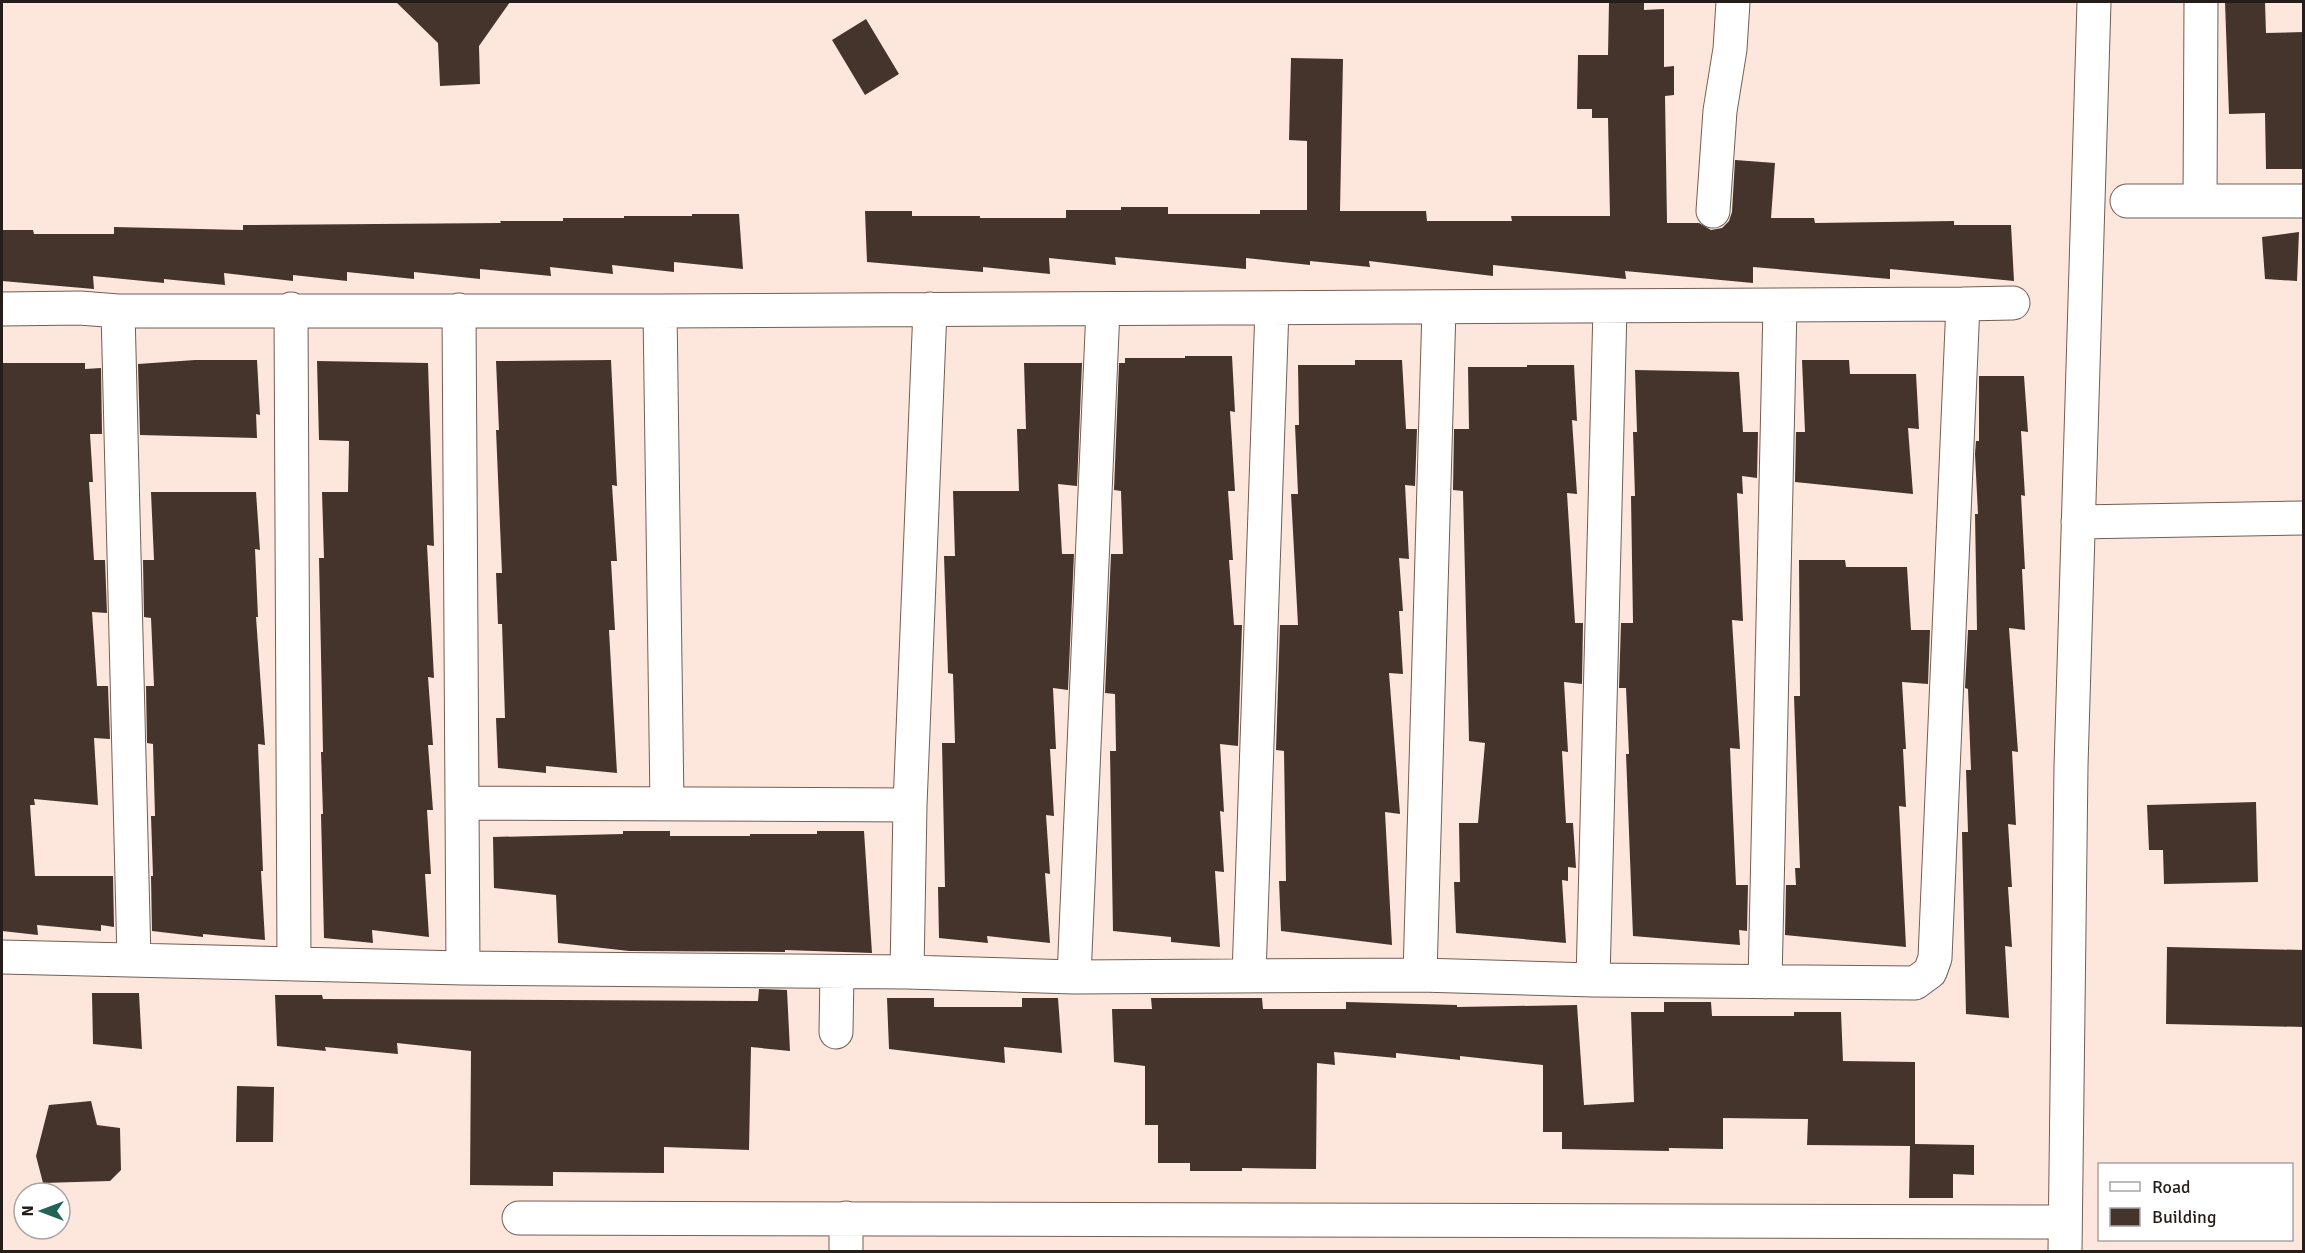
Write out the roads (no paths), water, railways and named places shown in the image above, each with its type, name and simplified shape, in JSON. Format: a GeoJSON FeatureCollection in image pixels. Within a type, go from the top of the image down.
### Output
{"type":"FeatureCollection","features":[{"type":"Feature","properties":{"kind":"street"},"geometry":{"type":"LineString","coordinates":[[1713,211],[1720,111],[1730,49],[1733,2]]}},
{"type":"Feature","properties":{"kind":"street"},"geometry":{"type":"LineString","coordinates":[[519,1218],[846,1218],[2065,1237],[2071,766],[2094,2]]}},
{"type":"Feature","properties":{"kind":"street"},"geometry":{"type":"LineString","coordinates":[[2200,201],[2201,2]]}},
{"type":"Feature","properties":{"kind":"street"},"geometry":{"type":"LineString","coordinates":[[2127,201],[2304,201]]}},
{"type":"Feature","properties":{"kind":"street"},"geometry":{"type":"LineString","coordinates":[[2,309],[660,311],[1610,308],[2013,303]]}},
{"type":"Feature","properties":{"kind":"street"},"geometry":{"type":"LineString","coordinates":[[2,957],[463,968],[907,972],[1074,977],[1420,975],[1593,980],[1915,983],[1930,972],[1935,958],[1963,304]]}},
{"type":"Feature","properties":{"kind":"street"},"geometry":{"type":"LineString","coordinates":[[1765,982],[1780,306]]}},
{"type":"Feature","properties":{"kind":"street"},"geometry":{"type":"LineString","coordinates":[[1249,975],[1272,308]]}},
{"type":"Feature","properties":{"kind":"street"},"geometry":{"type":"LineString","coordinates":[[1420,975],[1439,308]]}},
{"type":"Feature","properties":{"kind":"street"},"geometry":{"type":"LineString","coordinates":[[1593,980],[1610,308]]}},
{"type":"Feature","properties":{"kind":"street"},"geometry":{"type":"LineString","coordinates":[[291,309],[294,964]]}},
{"type":"Feature","properties":{"kind":"street"},"geometry":{"type":"LineString","coordinates":[[907,972],[910,805],[930,309]]}},
{"type":"Feature","properties":{"kind":"street"},"geometry":{"type":"LineString","coordinates":[[1074,977],[1102,309]]}},
{"type":"Feature","properties":{"kind":"street"},"geometry":{"type":"LineString","coordinates":[[459,310],[463,968]]}},
{"type":"Feature","properties":{"kind":"street"},"geometry":{"type":"LineString","coordinates":[[118,311],[134,960]]}},
{"type":"Feature","properties":{"kind":"street"},"geometry":{"type":"LineString","coordinates":[[660,311],[667,804]]}},
{"type":"Feature","properties":{"kind":"street"},"geometry":{"type":"LineString","coordinates":[[2078,522],[2304,518]]}},
{"type":"Feature","properties":{"kind":"street"},"geometry":{"type":"LineString","coordinates":[[462,803],[910,805]]}},
{"type":"Feature","properties":{"kind":"street"},"geometry":{"type":"LineString","coordinates":[[836,1032],[837,973]]}},
{"type":"Feature","properties":{"kind":"street"},"geometry":{"type":"LineString","coordinates":[[846,1218],[846,1251]]}}]}
